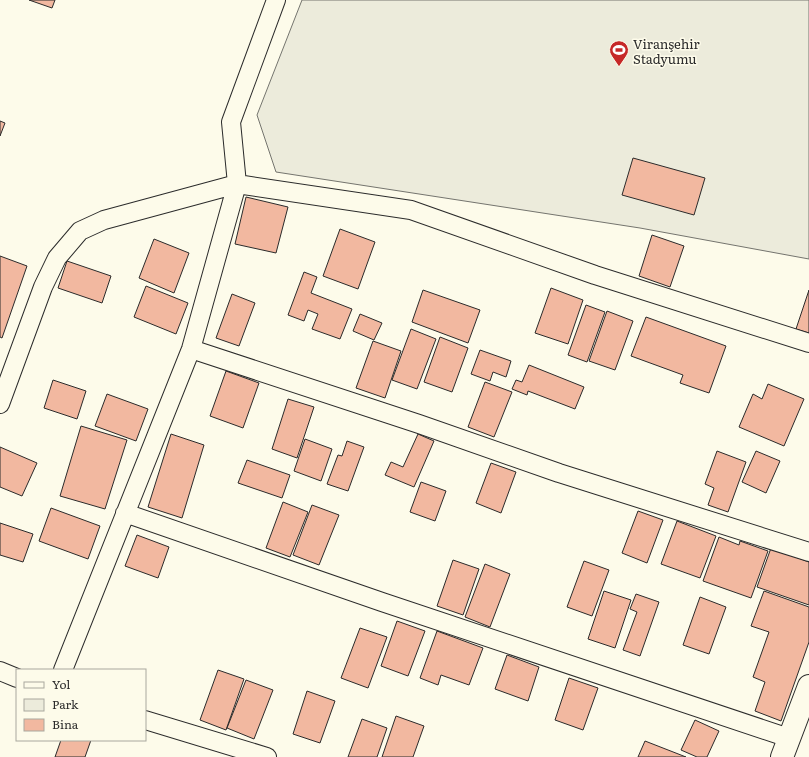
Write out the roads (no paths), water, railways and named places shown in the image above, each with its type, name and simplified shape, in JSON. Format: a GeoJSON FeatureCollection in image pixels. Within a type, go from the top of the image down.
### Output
{"type":"FeatureCollection","features":[{"type":"Feature","properties":{"kind":"street"},"geometry":{"type":"LineString","coordinates":[[63,669],[191,349],[236,184],[231,122],[276,0]]}},
{"type":"Feature","properties":{"kind":"street"},"geometry":{"type":"LineString","coordinates":[[0,404],[43,287],[57,258],[80,231],[104,220],[236,184],[411,210],[595,275],[809,343]]}},
{"type":"Feature","properties":{"kind":"street"},"geometry":{"type":"LineString","coordinates":[[191,349],[419,424],[559,473],[809,552]]}},
{"type":"Feature","properties":{"kind":"street"},"geometry":{"type":"LineString","coordinates":[[125,513],[786,748],[809,686]]}},
{"type":"Feature","properties":{"kind":"street"},"geometry":{"type":"LineString","coordinates":[[0,671],[16,678]]}},
{"type":"Feature","properties":{"kind":"street"},"geometry":{"type":"LineString","coordinates":[[146,720],[267,757]]}},
{"type":"Feature","properties":{"kind":"place","name":"Viranşehir Stadyumu"},"geometry":{"type":"Point","coordinates":[619,67]}}]}
